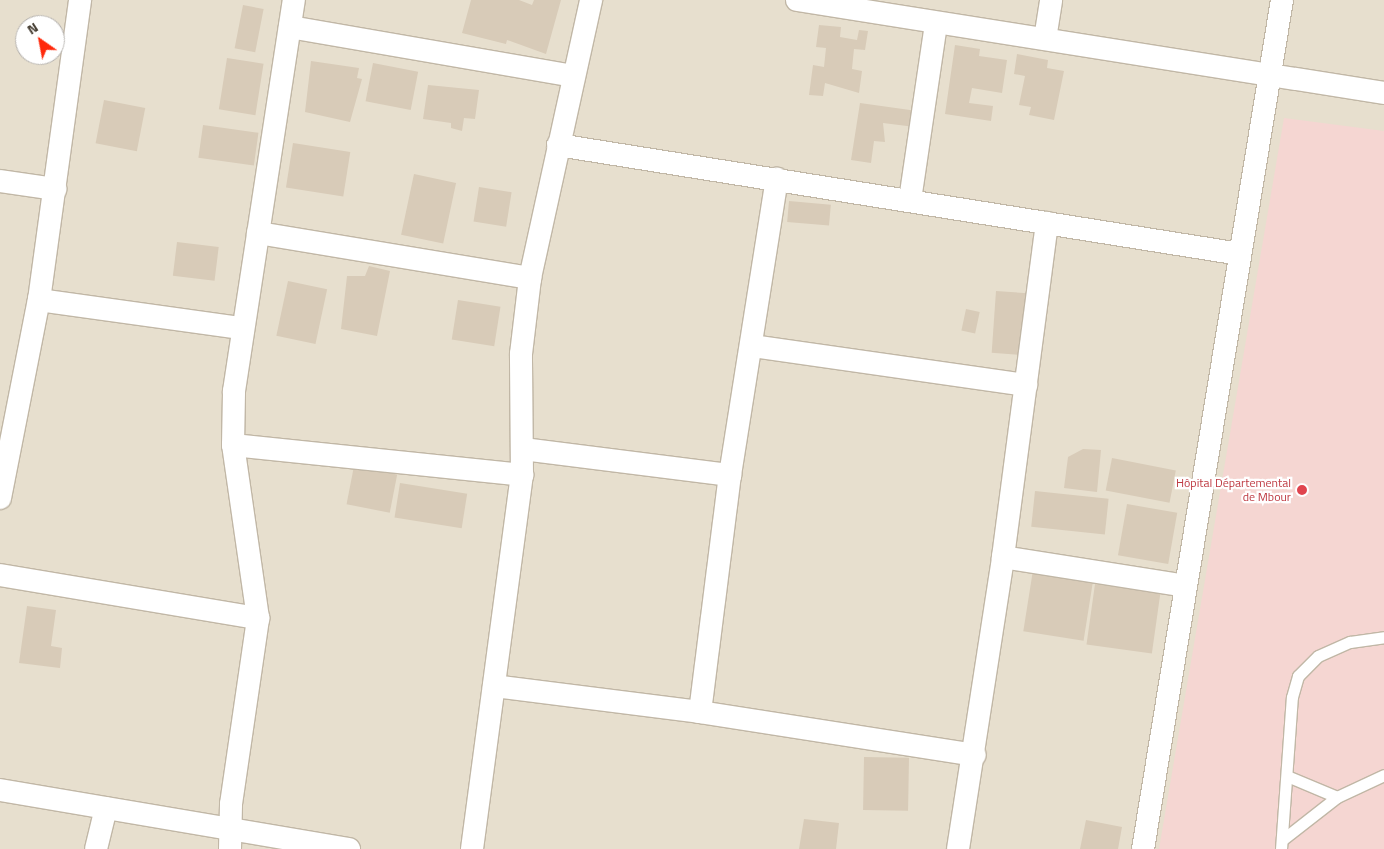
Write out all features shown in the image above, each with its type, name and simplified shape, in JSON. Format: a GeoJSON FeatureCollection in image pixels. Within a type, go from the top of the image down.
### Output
{"type":"FeatureCollection","features":[{"type":"Feature","properties":{"kind":"street"},"geometry":{"type":"LineString","coordinates":[[0,498],[39,300],[56,189],[80,0]]}},
{"type":"Feature","properties":{"kind":"street"},"geometry":{"type":"LineString","coordinates":[[231,839],[258,618],[234,445],[241,328],[258,233],[294,0]]}},
{"type":"Feature","properties":{"kind":"street"},"geometry":{"type":"LineString","coordinates":[[472,849],[522,475],[524,449],[519,386],[530,278],[573,76],[592,0]]}},
{"type":"Feature","properties":{"kind":"street"},"geometry":{"type":"LineString","coordinates":[[797,0],[882,7],[936,23],[1384,93]]}},
{"type":"Feature","properties":{"kind":"street"},"geometry":{"type":"LineString","coordinates":[[1045,40],[1051,0]]}},
{"type":"Feature","properties":{"kind":"street"},"geometry":{"type":"LineString","coordinates":[[1143,849],[1282,0]]}},
{"type":"Feature","properties":{"kind":"street"},"geometry":{"type":"LineString","coordinates":[[910,200],[936,23]]}},
{"type":"Feature","properties":{"kind":"street"},"geometry":{"type":"LineString","coordinates":[[290,27],[573,76]]}},
{"type":"Feature","properties":{"kind":"street"},"geometry":{"type":"LineString","coordinates":[[558,145],[1240,254]]}},
{"type":"Feature","properties":{"kind":"street"},"geometry":{"type":"LineString","coordinates":[[700,712],[730,475],[777,179]]}},
{"type":"Feature","properties":{"kind":"street"},"geometry":{"type":"LineString","coordinates":[[0,180],[56,189]]}},
{"type":"Feature","properties":{"kind":"street"},"geometry":{"type":"LineString","coordinates":[[958,849],[1003,557],[1047,223]]}},
{"type":"Feature","properties":{"kind":"street"},"geometry":{"type":"LineString","coordinates":[[258,233],[530,278]]}},
{"type":"Feature","properties":{"kind":"street"},"geometry":{"type":"LineString","coordinates":[[39,300],[241,328]]}},
{"type":"Feature","properties":{"kind":"street"},"geometry":{"type":"LineString","coordinates":[[752,346],[1026,385]]}},
{"type":"Feature","properties":{"kind":"street"},"geometry":{"type":"LineString","coordinates":[[234,445],[522,475]]}},
{"type":"Feature","properties":{"kind":"street"},"geometry":{"type":"LineString","coordinates":[[524,449],[730,475]]}},
{"type":"Feature","properties":{"kind":"street"},"geometry":{"type":"LineString","coordinates":[[1003,557],[1186,586]]}},
{"type":"Feature","properties":{"kind":"street"},"geometry":{"type":"LineString","coordinates":[[0,576],[258,618]]}},
{"type":"Feature","properties":{"kind":"street"},"geometry":{"type":"LineString","coordinates":[[494,686],[700,712],[974,755]]}},
{"type":"Feature","properties":{"kind":"street"},"geometry":{"type":"LineString","coordinates":[[0,790],[106,808],[231,839],[349,849]]}},
{"type":"Feature","properties":{"kind":"street"},"geometry":{"type":"LineString","coordinates":[[96,849],[106,808]]}},
{"type":"Feature","properties":{"kind":"lane"},"geometry":{"type":"LineString","coordinates":[[1282,845],[1292,697],[1298,676],[1318,656],[1350,642],[1384,637]]}},
{"type":"Feature","properties":{"kind":"lane"},"geometry":{"type":"LineString","coordinates":[[1287,776],[1337,797]]}},
{"type":"Feature","properties":{"kind":"lane"},"geometry":{"type":"LineString","coordinates":[[1282,845],[1337,797],[1384,776]]}},
{"type":"Feature","properties":{"kind":"shaded area"},"geometry":{"type":"Polygon","coordinates":[[[0,0],[1384,0],[1384,849],[0,849],[0,0]]]}},
{"type":"Feature","properties":{"kind":"shaded area","name":"Hôpital Départemental de Mbour"},"geometry":{"type":"Polygon","coordinates":[[[1284,118],[1384,131],[1384,849],[1159,849],[1284,118]]]}},
{"type":"Feature","properties":{"kind":"building"},"geometry":{"type":"Polygon","coordinates":[[[471,0],[519,0],[532,5],[534,0],[561,0],[546,54],[507,40],[506,44],[462,33],[471,0]]]}},
{"type":"Feature","properties":{"kind":"building"},"geometry":{"type":"Polygon","coordinates":[[[243,5],[264,9],[255,52],[235,48],[243,5]]]}},
{"type":"Feature","properties":{"kind":"building"},"geometry":{"type":"Polygon","coordinates":[[[819,25],[841,27],[840,37],[857,40],[859,30],[868,31],[865,50],[854,49],[852,69],[862,71],[859,93],[825,83],[823,96],[809,95],[813,65],[824,67],[826,48],[816,47],[819,25]]]}},
{"type":"Feature","properties":{"kind":"building"},"geometry":{"type":"Polygon","coordinates":[[[955,45],[980,49],[979,56],[1007,60],[1002,93],[972,88],[969,103],[993,106],[991,121],[945,114],[955,45]]]}},
{"type":"Feature","properties":{"kind":"building"},"geometry":{"type":"Polygon","coordinates":[[[1017,54],[1048,60],[1047,68],[1064,71],[1054,120],[1029,115],[1031,107],[1019,105],[1025,76],[1014,74],[1017,54]]]}},
{"type":"Feature","properties":{"kind":"building"},"geometry":{"type":"Polygon","coordinates":[[[227,58],[264,64],[255,115],[219,109],[227,58]]]}},
{"type":"Feature","properties":{"kind":"building"},"geometry":{"type":"Polygon","coordinates":[[[311,61],[359,68],[357,78],[362,79],[350,122],[305,112],[311,61]]]}},
{"type":"Feature","properties":{"kind":"building"},"geometry":{"type":"Polygon","coordinates":[[[373,63],[418,72],[411,110],[366,101],[373,63]]]}},
{"type":"Feature","properties":{"kind":"building"},"geometry":{"type":"Polygon","coordinates":[[[428,85],[479,90],[475,119],[464,118],[462,131],[451,128],[451,123],[423,119],[428,85]]]}},
{"type":"Feature","properties":{"kind":"building"},"geometry":{"type":"Polygon","coordinates":[[[104,100],[145,108],[137,151],[96,143],[104,100]]]}},
{"type":"Feature","properties":{"kind":"building"},"geometry":{"type":"Polygon","coordinates":[[[860,103],[917,111],[915,127],[883,123],[885,142],[874,141],[871,163],[851,160],[860,103]]]}},
{"type":"Feature","properties":{"kind":"building"},"geometry":{"type":"Polygon","coordinates":[[[203,125],[258,133],[254,165],[198,158],[203,125]]]}},
{"type":"Feature","properties":{"kind":"building"},"geometry":{"type":"Polygon","coordinates":[[[293,143],[350,152],[343,197],[286,187],[293,143]]]}},
{"type":"Feature","properties":{"kind":"building"},"geometry":{"type":"Polygon","coordinates":[[[414,174],[456,183],[443,244],[401,235],[414,174]]]}},
{"type":"Feature","properties":{"kind":"building"},"geometry":{"type":"Polygon","coordinates":[[[479,187],[512,192],[506,227],[474,222],[479,187]]]}},
{"type":"Feature","properties":{"kind":"building"},"geometry":{"type":"Polygon","coordinates":[[[789,201],[831,205],[829,226],[787,222],[789,201]]]}},
{"type":"Feature","properties":{"kind":"building"},"geometry":{"type":"Polygon","coordinates":[[[177,242],[219,247],[215,281],[173,276],[177,242]]]}},
{"type":"Feature","properties":{"kind":"building"},"geometry":{"type":"Polygon","coordinates":[[[369,266],[390,271],[377,336],[341,329],[347,276],[365,276],[369,266]]]}},
{"type":"Feature","properties":{"kind":"building"},"geometry":{"type":"Polygon","coordinates":[[[288,281],[327,289],[315,344],[276,336],[288,281]]]}},
{"type":"Feature","properties":{"kind":"building"},"geometry":{"type":"Polygon","coordinates":[[[996,291],[1036,294],[1032,356],[992,353],[996,291]]]}},
{"type":"Feature","properties":{"kind":"building"},"geometry":{"type":"Polygon","coordinates":[[[458,300],[500,307],[494,346],[452,340],[458,300]]]}},
{"type":"Feature","properties":{"kind":"building"},"geometry":{"type":"Polygon","coordinates":[[[966,309],[980,312],[975,333],[961,331],[966,309]]]}},
{"type":"Feature","properties":{"kind":"building"},"geometry":{"type":"Polygon","coordinates":[[[1083,449],[1101,450],[1097,492],[1064,488],[1068,457],[1083,449]]]}},
{"type":"Feature","properties":{"kind":"building"},"geometry":{"type":"Polygon","coordinates":[[[1112,458],[1176,470],[1170,503],[1106,490],[1112,458]]]}},
{"type":"Feature","properties":{"kind":"building"},"geometry":{"type":"Polygon","coordinates":[[[354,466],[397,474],[390,513],[347,504],[354,466]]]}},
{"type":"Feature","properties":{"kind":"building"},"geometry":{"type":"Polygon","coordinates":[[[400,483],[467,494],[462,528],[395,518],[400,483]]]}},
{"type":"Feature","properties":{"kind":"building"},"geometry":{"type":"Polygon","coordinates":[[[1035,491],[1109,499],[1105,535],[1031,527],[1035,491]]]}},
{"type":"Feature","properties":{"kind":"building"},"geometry":{"type":"Polygon","coordinates":[[[1127,504],[1177,513],[1168,564],[1118,555],[1127,504]]]}},
{"type":"Feature","properties":{"kind":"building"},"geometry":{"type":"Polygon","coordinates":[[[1033,570],[1093,580],[1084,641],[1023,631],[1033,570]]]}},
{"type":"Feature","properties":{"kind":"building"},"geometry":{"type":"Polygon","coordinates":[[[1095,584],[1160,593],[1152,654],[1087,644],[1095,584]]]}},
{"type":"Feature","properties":{"kind":"building"},"geometry":{"type":"Polygon","coordinates":[[[27,606],[56,610],[51,646],[62,648],[60,668],[19,663],[27,606]]]}},
{"type":"Feature","properties":{"kind":"building"},"geometry":{"type":"Polygon","coordinates":[[[864,757],[909,758],[908,811],[863,810],[864,757]]]}},
{"type":"Feature","properties":{"kind":"building"},"geometry":{"type":"Polygon","coordinates":[[[804,819],[839,823],[836,849],[799,849],[804,819]]]}},
{"type":"Feature","properties":{"kind":"building"},"geometry":{"type":"Polygon","coordinates":[[[1086,820],[1122,827],[1118,849],[1080,849],[1086,820]]]}},
{"type":"Feature","properties":{"kind":"place","name":"Hôpital Départemental de Mbour"},"geometry":{"type":"Point","coordinates":[1302,490]}}]}
